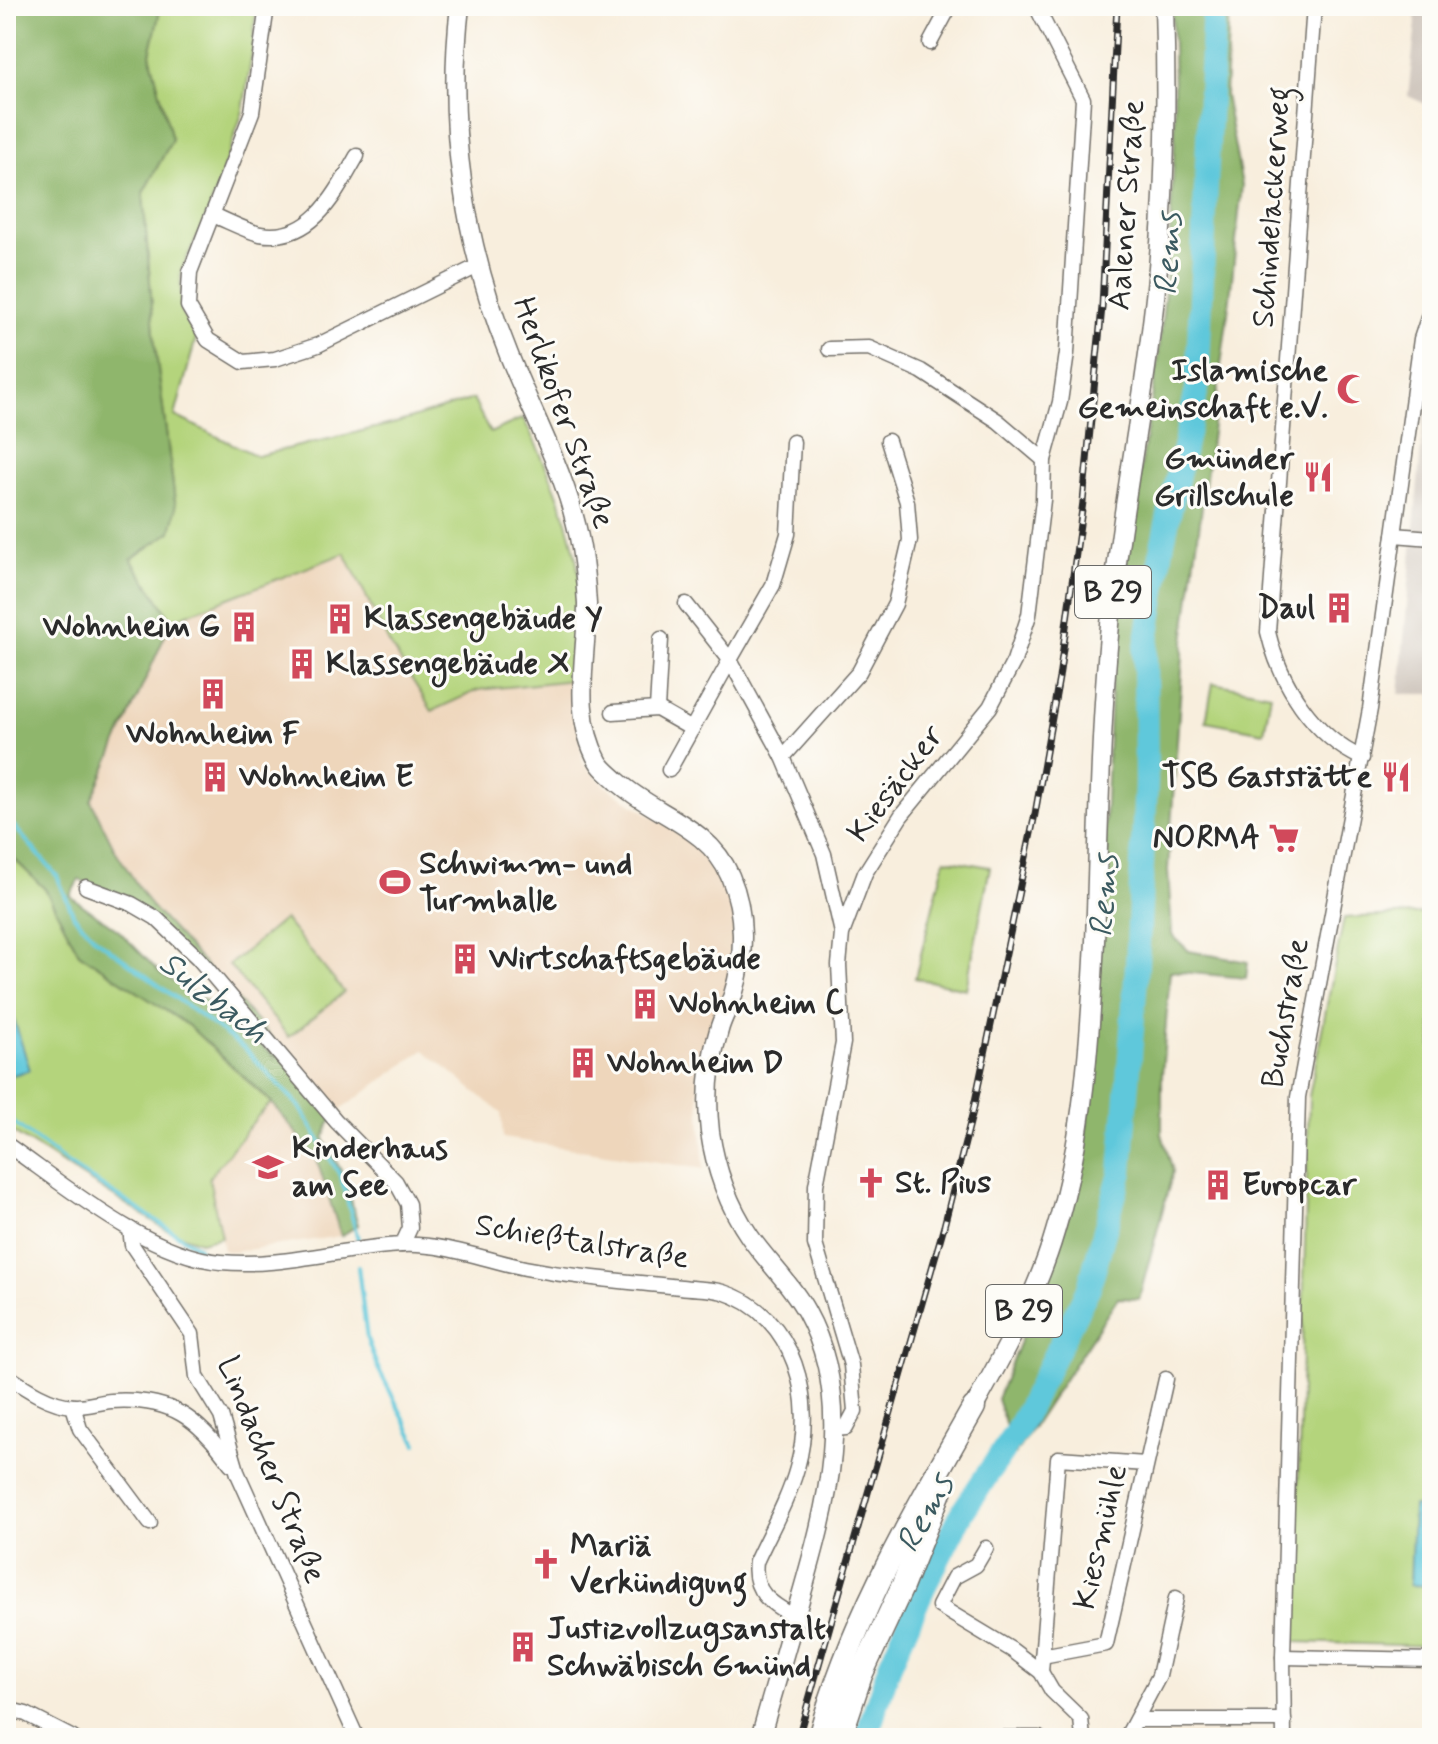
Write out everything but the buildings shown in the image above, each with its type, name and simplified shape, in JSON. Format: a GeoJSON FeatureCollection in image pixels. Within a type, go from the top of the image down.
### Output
{"type":"FeatureCollection","features":[{"type":"Feature","properties":{"kind":"highway","name":"Aalener Straße"},"geometry":{"type":"LineString","coordinates":[[819,1738],[830,1697],[856,1627],[914,1513],[974,1407]]}},
{"type":"Feature","properties":{"kind":"highway","name":"B 29"},"geometry":{"type":"LineString","coordinates":[[840,1738],[861,1675],[902,1587],[974,1407]]}},
{"type":"Feature","properties":{"kind":"main road","name":"Herlikofer Straße"},"geometry":{"type":"LineString","coordinates":[[460,6],[455,89],[460,181],[478,266],[507,351],[574,517],[581,547],[587,605],[582,681],[584,721],[599,765],[627,790],[691,829],[713,849],[729,871],[738,897],[742,927],[741,961],[733,995],[718,1031],[709,1094],[715,1163],[750,1238],[777,1268],[809,1316],[822,1346],[828,1371],[834,1429],[830,1480],[818,1537],[760,1738]]}},
{"type":"Feature","properties":{"kind":"main road","name":"Aalener Straße"},"geometry":{"type":"LineString","coordinates":[[974,1407],[1012,1338],[1051,1246],[1070,1175],[1084,1099],[1112,604],[1148,353],[1165,189],[1164,6]]}},
{"type":"Feature","properties":{"kind":"street"},"geometry":{"type":"LineString","coordinates":[[267,6],[252,112],[190,272],[188,306],[208,340],[243,362],[275,359],[318,345],[478,266]]}},
{"type":"Feature","properties":{"kind":"street"},"geometry":{"type":"LineString","coordinates":[[930,43],[950,6]]}},
{"type":"Feature","properties":{"kind":"street","name":"Kiesäcker"},"geometry":{"type":"LineString","coordinates":[[834,1429],[846,1428],[855,1411],[851,1365],[815,1244],[815,1200],[843,1043],[839,965],[842,934],[865,873],[901,816],[990,707],[1014,661],[1029,615],[1043,500],[1044,460],[1060,402],[1067,353],[1083,99],[1036,6]]}},
{"type":"Feature","properties":{"kind":"street","name":"Schindelackerweg"},"geometry":{"type":"LineString","coordinates":[[1314,6],[1268,632],[1281,672],[1296,700],[1343,749],[1362,758]]}},
{"type":"Feature","properties":{"kind":"street"},"geometry":{"type":"LineString","coordinates":[[213,215],[260,233],[280,235],[299,229],[318,217],[357,156]]}},
{"type":"Feature","properties":{"kind":"street","name":"Buchstraße"},"geometry":{"type":"LineString","coordinates":[[1284,1738],[1283,1657],[1298,1097],[1362,758],[1421,339],[1432,306]]}},
{"type":"Feature","properties":{"kind":"street"},"geometry":{"type":"LineString","coordinates":[[829,349],[869,348],[921,371],[998,421],[1044,460]]}},
{"type":"Feature","properties":{"kind":"street"},"geometry":{"type":"LineString","coordinates":[[783,757],[859,672],[895,604],[910,540],[907,502],[888,441]]}},
{"type":"Feature","properties":{"kind":"street"},"geometry":{"type":"LineString","coordinates":[[669,770],[773,585],[788,534],[793,442]]}},
{"type":"Feature","properties":{"kind":"street"},"geometry":{"type":"LineString","coordinates":[[1394,535],[1432,538]]}},
{"type":"Feature","properties":{"kind":"street"},"geometry":{"type":"LineString","coordinates":[[686,604],[730,660],[783,757],[824,854],[842,934]]}},
{"type":"Feature","properties":{"kind":"street"},"geometry":{"type":"LineString","coordinates":[[657,709],[661,639]]}},
{"type":"Feature","properties":{"kind":"street"},"geometry":{"type":"LineString","coordinates":[[613,712],[657,709],[692,729]]}},
{"type":"Feature","properties":{"kind":"street"},"geometry":{"type":"LineString","coordinates":[[86,887],[132,904],[156,918],[198,958],[336,1121],[396,1182],[408,1204],[410,1228],[402,1245]]}},
{"type":"Feature","properties":{"kind":"street","name":"Schießtalstraße"},"geometry":{"type":"LineString","coordinates":[[6,1144],[130,1229],[177,1252],[220,1262],[277,1262],[370,1248],[440,1246],[525,1268],[722,1292],[753,1305],[778,1329],[795,1362],[803,1396],[803,1437],[797,1466],[789,1493],[756,1562],[755,1573],[757,1585],[764,1596],[773,1605],[795,1617]]}},
{"type":"Feature","properties":{"kind":"street","name":"Lindacher Straße"},"geometry":{"type":"LineString","coordinates":[[130,1229],[132,1245],[192,1334],[197,1377],[221,1416],[238,1474],[357,1738]]}},
{"type":"Feature","properties":{"kind":"street"},"geometry":{"type":"LineString","coordinates":[[6,1375],[44,1398],[73,1406],[111,1401],[163,1404],[191,1418],[211,1437],[238,1474]]}},
{"type":"Feature","properties":{"kind":"street","name":"Kiesmühle"},"geometry":{"type":"LineString","coordinates":[[1042,1656],[1106,1644],[1166,1379]]}},
{"type":"Feature","properties":{"kind":"street"},"geometry":{"type":"LineString","coordinates":[[73,1406],[80,1429],[150,1523]]}},
{"type":"Feature","properties":{"kind":"street"},"geometry":{"type":"LineString","coordinates":[[1041,1672],[1058,1458],[1146,1464]]}},
{"type":"Feature","properties":{"kind":"street"},"geometry":{"type":"LineString","coordinates":[[986,1548],[976,1565],[954,1577],[939,1606],[1012,1650],[1041,1672],[1052,1691],[1081,1719],[1083,1738]]}},
{"type":"Feature","properties":{"kind":"street"},"geometry":{"type":"LineString","coordinates":[[1126,1738],[1164,1661],[1176,1598]]}},
{"type":"Feature","properties":{"kind":"street"},"geometry":{"type":"LineString","coordinates":[[1283,1657],[1432,1660]]}},
{"type":"Feature","properties":{"kind":"street"},"geometry":{"type":"LineString","coordinates":[[6,1709],[26,1714],[73,1738]]}},
{"type":"Feature","properties":{"kind":"street"},"geometry":{"type":"LineString","coordinates":[[1136,1720],[1284,1720]]}},
{"type":"Feature","properties":{"kind":"street"},"geometry":{"type":"LineString","coordinates":[[963,1738],[1039,1738]]}},
{"type":"Feature","properties":{"kind":"shaded area"},"geometry":{"type":"Polygon","coordinates":[[[1414,6],[1432,6],[1432,107],[1408,96],[1416,23],[1414,6]]]}},
{"type":"Feature","properties":{"kind":"shaded area"},"geometry":{"type":"Polygon","coordinates":[[[1432,343],[1432,694],[1399,694],[1430,349],[1432,343]]]}},
{"type":"Feature","properties":{"kind":"shaded area"},"geometry":{"type":"Polygon","coordinates":[[[345,553],[389,643],[432,711],[478,690],[572,680],[583,763],[607,787],[654,818],[685,833],[713,866],[725,886],[735,918],[735,955],[698,1086],[704,1169],[503,1138],[501,1113],[424,1050],[339,1111],[150,905],[115,850],[91,801],[172,620],[345,553]]]}},
{"type":"Feature","properties":{"kind":"shaded area","name":"Kinderhaus am See"},"geometry":{"type":"Polygon","coordinates":[[[271,1103],[316,1157],[341,1236],[232,1252],[223,1250],[209,1178],[271,1103]]]}},
{"type":"Feature","properties":{"kind":"green space"},"geometry":{"type":"Polygon","coordinates":[[[6,6],[161,6],[150,54],[172,140],[143,193],[155,345],[176,509],[171,532],[131,559],[172,620],[91,801],[115,850],[150,905],[339,1111],[329,1124],[324,1139],[345,1178],[358,1225],[341,1236],[316,1157],[272,1103],[189,1026],[79,953],[45,889],[6,851],[6,6]],[[79,879],[70,896],[119,931],[162,975],[218,1008],[277,1059],[240,1010],[149,918],[79,879]]]}},
{"type":"Feature","properties":{"kind":"green space"},"geometry":{"type":"Polygon","coordinates":[[[161,6],[256,6],[243,111],[210,208],[181,271],[181,312],[196,338],[175,416],[257,456],[396,423],[473,399],[490,433],[523,418],[563,509],[576,557],[581,615],[572,680],[478,690],[432,711],[389,643],[345,553],[172,620],[131,559],[170,532],[176,509],[155,345],[143,193],[172,140],[150,54],[161,6]]]}},
{"type":"Feature","properties":{"kind":"green space"},"geometry":{"type":"Polygon","coordinates":[[[1172,6],[1229,6],[1225,95],[1242,185],[1184,641],[1168,870],[1172,935],[1189,951],[1248,962],[1246,978],[1170,971],[1162,1075],[1162,1134],[1173,1171],[1139,1299],[1118,1298],[1015,1454],[997,1399],[1061,1238],[1082,1159],[1094,1074],[1111,687],[1125,566],[1158,362],[1169,251],[1175,137],[1172,6]]]}},
{"type":"Feature","properties":{"kind":"green space"},"geometry":{"type":"Polygon","coordinates":[[[1213,683],[1271,694],[1264,732],[1206,721],[1213,683]]]}},
{"type":"Feature","properties":{"kind":"green space"},"geometry":{"type":"Polygon","coordinates":[[[6,851],[45,889],[79,953],[189,1026],[271,1103],[209,1178],[221,1237],[200,1242],[167,1230],[6,1128],[6,851]]]}},
{"type":"Feature","properties":{"kind":"green space"},"geometry":{"type":"Polygon","coordinates":[[[945,859],[990,867],[966,989],[915,978],[945,859]]]}},
{"type":"Feature","properties":{"kind":"green space"},"geometry":{"type":"Polygon","coordinates":[[[1432,913],[1432,1646],[1294,1642],[1309,1096],[1344,918],[1432,913]]]}},
{"type":"Feature","properties":{"kind":"green space"},"geometry":{"type":"Polygon","coordinates":[[[284,919],[344,992],[289,1037],[229,965],[284,919]]]}},
{"type":"Feature","properties":{"kind":"water"},"geometry":{"type":"Polygon","coordinates":[[[6,994],[30,1070],[6,1077],[6,994]]]}},
{"type":"Feature","properties":{"kind":"water"},"geometry":{"type":"Polygon","coordinates":[[[1413,1506],[1432,1507],[1432,1586],[1410,1585],[1413,1506]]]}},
{"type":"Feature","properties":{"kind":"waterway","name":"Rems"},"geometry":{"type":"LineString","coordinates":[[866,1738],[889,1667],[924,1587],[963,1511],[1017,1430],[1089,1287],[1121,1172],[1137,965],[1146,783],[1145,652],[1163,542],[1197,389],[1214,6]]}},
{"type":"Feature","properties":{"kind":"waterway","name":"Sulzbach"},"geometry":{"type":"LineString","coordinates":[[6,817],[57,876],[74,916],[96,939],[245,1049],[300,1107],[341,1177],[358,1239]]}},
{"type":"Feature","properties":{"kind":"waterway"},"geometry":{"type":"LineString","coordinates":[[6,1117],[71,1166],[200,1251]]}},
{"type":"Feature","properties":{"kind":"waterway","name":"Sulzbach"},"geometry":{"type":"LineString","coordinates":[[358,1267],[367,1339],[377,1366],[417,1444]]}},
{"type":"Feature","properties":{"kind":"railway"},"geometry":{"type":"LineString","coordinates":[[798,1738],[944,1226],[973,1111],[1035,814],[1059,678],[1083,502],[1102,307],[1117,6]]}},
{"type":"Feature","properties":{"kind":"place","name":"Islamische Gemeinschaft e.V."},"geometry":{"type":"Point","coordinates":[1352,389]}},
{"type":"Feature","properties":{"kind":"place","name":"Gmünder Grillschule"},"geometry":{"type":"Point","coordinates":[1318,477]}},
{"type":"Feature","properties":{"kind":"place","name":"Daul"},"geometry":{"type":"Point","coordinates":[1339,608]}},
{"type":"Feature","properties":{"kind":"place","name":"Klassengebäude Y"},"geometry":{"type":"Point","coordinates":[340,619]}},
{"type":"Feature","properties":{"kind":"place","name":"Wohnheim G"},"geometry":{"type":"Point","coordinates":[244,627]}},
{"type":"Feature","properties":{"kind":"place","name":"Klassengebäude X"},"geometry":{"type":"Point","coordinates":[302,664]}},
{"type":"Feature","properties":{"kind":"place","name":"Wohnheim F"},"geometry":{"type":"Point","coordinates":[213,694]}},
{"type":"Feature","properties":{"kind":"place","name":"Wohnheim E"},"geometry":{"type":"Point","coordinates":[215,777]}},
{"type":"Feature","properties":{"kind":"place","name":"TSB Gaststätte"},"geometry":{"type":"Point","coordinates":[1396,777]}},
{"type":"Feature","properties":{"kind":"place","name":"NORMA"},"geometry":{"type":"Point","coordinates":[1284,838]}},
{"type":"Feature","properties":{"kind":"place","name":"Schwimm- und Turmhalle"},"geometry":{"type":"Point","coordinates":[395,882]}},
{"type":"Feature","properties":{"kind":"place","name":"Wirtschaftsgebäude"},"geometry":{"type":"Point","coordinates":[465,959]}},
{"type":"Feature","properties":{"kind":"place","name":"Wohnheim C"},"geometry":{"type":"Point","coordinates":[645,1004]}},
{"type":"Feature","properties":{"kind":"place","name":"Wohnheim D"},"geometry":{"type":"Point","coordinates":[583,1063]}},
{"type":"Feature","properties":{"kind":"place","name":"Kinderhaus am See"},"geometry":{"type":"Point","coordinates":[268,1167]}},
{"type":"Feature","properties":{"kind":"place","name":"St. Pius"},"geometry":{"type":"Point","coordinates":[871,1183]}},
{"type":"Feature","properties":{"kind":"place","name":"Europcar"},"geometry":{"type":"Point","coordinates":[1218,1185]}},
{"type":"Feature","properties":{"kind":"place","name":"Mariä Verkündigung"},"geometry":{"type":"Point","coordinates":[546,1564]}},
{"type":"Feature","properties":{"kind":"place","name":"Justizvollzugsanstalt Schwäbisch Gmünd"},"geometry":{"type":"Point","coordinates":[523,1647]}}]}
